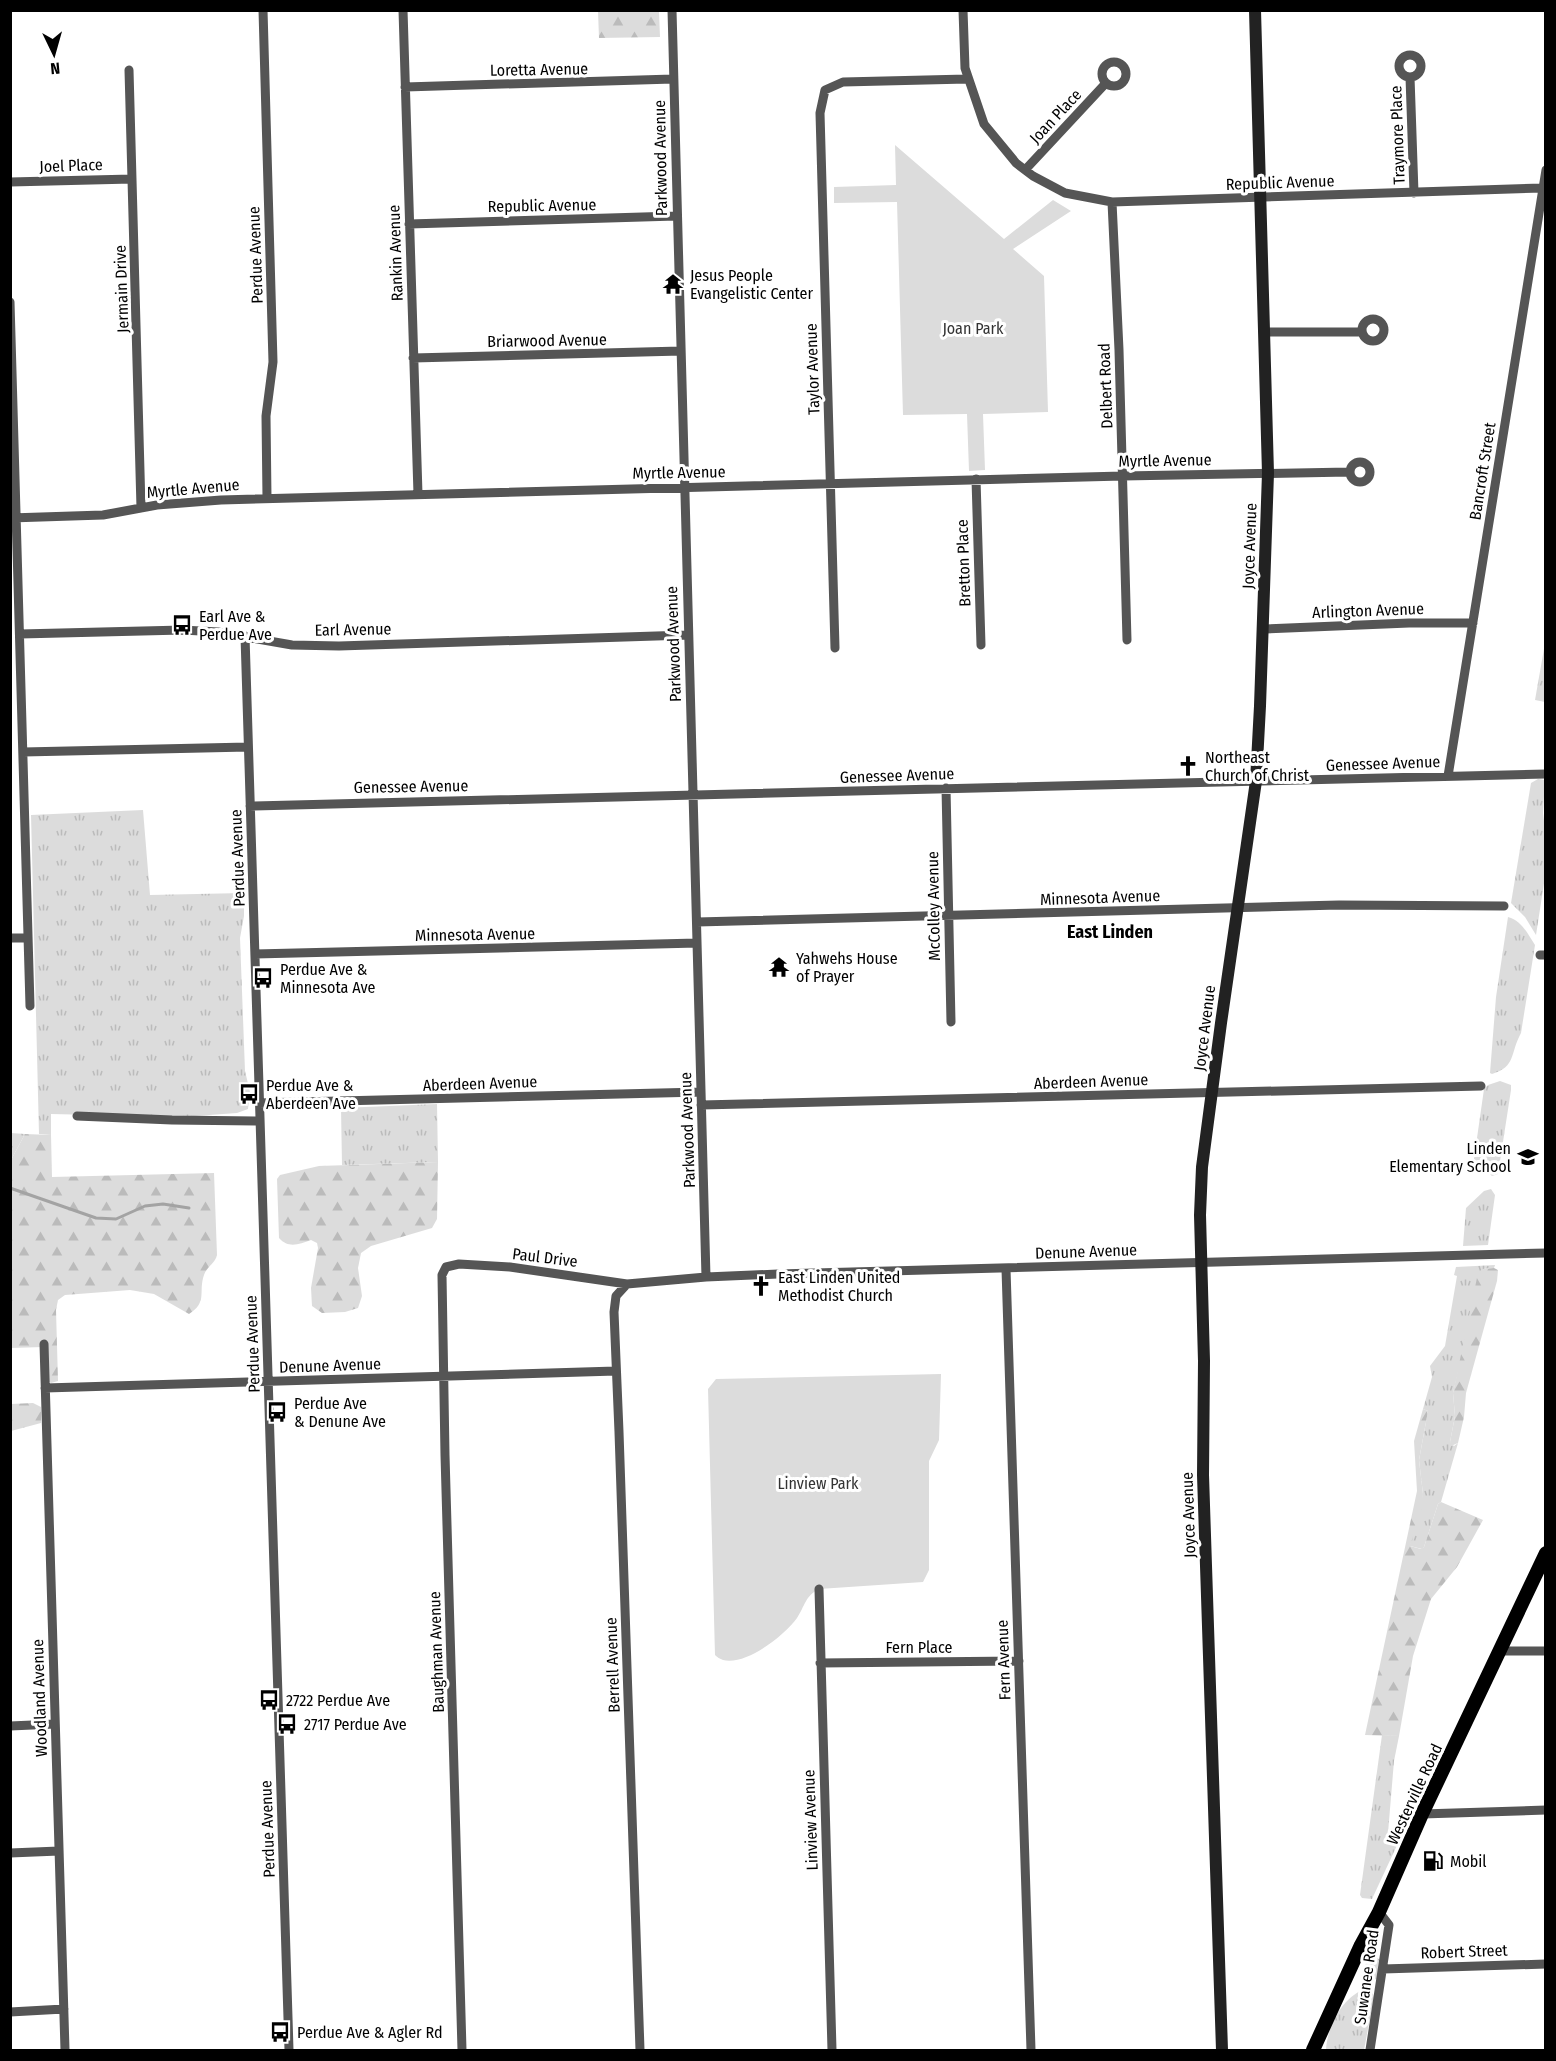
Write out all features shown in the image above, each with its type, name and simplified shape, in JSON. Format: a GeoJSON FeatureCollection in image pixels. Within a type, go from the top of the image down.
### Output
{"type":"FeatureCollection","features":[{"type":"Feature","properties":{"kind":"main road","name":"Westerville Road"},"geometry":{"type":"LineString","coordinates":[[1313,2050],[1545,1552]]}},
{"type":"Feature","properties":{"kind":"street","name":"Perdue Avenue"},"geometry":{"type":"LineString","coordinates":[[263,10],[273,362],[266,416],[267,498]]}},
{"type":"Feature","properties":{"kind":"street","name":"Rankin Avenue"},"geometry":{"type":"LineString","coordinates":[[403,10],[418,494]]}},
{"type":"Feature","properties":{"kind":"street","name":"Parkwood Avenue"},"geometry":{"type":"LineString","coordinates":[[672,10],[706,1277]]}},
{"type":"Feature","properties":{"kind":"street"},"geometry":{"type":"LineString","coordinates":[[963,10],[967,79],[984,124],[1016,163],[1025,170]]}},
{"type":"Feature","properties":{"kind":"street","name":"Joyce Avenue"},"geometry":{"type":"LineString","coordinates":[[1222,2050],[1203,1475],[1204,1361],[1200,1215],[1202,1167],[1256,781],[1263,629],[1268,473],[1255,10]]}},
{"type":"Feature","properties":{"kind":"street","name":"Jermain Drive"},"geometry":{"type":"LineString","coordinates":[[129,70],[141,508]]}},
{"type":"Feature","properties":{"kind":"street","name":"Traymore Place"},"geometry":{"type":"LineString","coordinates":[[1410,77],[1414,193]]}},
{"type":"Feature","properties":{"kind":"street","name":"Loretta Avenue"},"geometry":{"type":"LineString","coordinates":[[405,87],[673,79]]}},
{"type":"Feature","properties":{"kind":"street","name":"Taylor Avenue"},"geometry":{"type":"LineString","coordinates":[[835,648],[820,113],[825,90],[843,82],[967,79]]}},
{"type":"Feature","properties":{"kind":"street","name":"Joan Place"},"geometry":{"type":"LineString","coordinates":[[1025,170],[1106,83]]}},
{"type":"Feature","properties":{"kind":"street","name":"Republic Avenue"},"geometry":{"type":"LineString","coordinates":[[1025,170],[1065,193],[1112,202],[1542,188]]}},
{"type":"Feature","properties":{"kind":"street","name":"Bancroft Street"},"geometry":{"type":"LineString","coordinates":[[1448,776],[1545,170]]}},
{"type":"Feature","properties":{"kind":"street","name":"Joel Place"},"geometry":{"type":"LineString","coordinates":[[10,182],[132,178]]}},
{"type":"Feature","properties":{"kind":"street","name":"Delbert Road"},"geometry":{"type":"LineString","coordinates":[[1112,202],[1127,640]]}},
{"type":"Feature","properties":{"kind":"street","name":"Republic Avenue"},"geometry":{"type":"LineString","coordinates":[[408,224],[676,216]]}},
{"type":"Feature","properties":{"kind":"street"},"geometry":{"type":"LineString","coordinates":[[10,302],[13,518],[20,634],[30,1006]]}},
{"type":"Feature","properties":{"kind":"street"},"geometry":{"type":"LineString","coordinates":[[1265,332],[1362,332]]}},
{"type":"Feature","properties":{"kind":"street","name":"Briarwood Avenue"},"geometry":{"type":"LineString","coordinates":[[413,358],[681,351]]}},
{"type":"Feature","properties":{"kind":"street","name":"Myrtle Avenue"},"geometry":{"type":"LineString","coordinates":[[13,518],[103,515],[141,508],[267,498],[684,486],[1349,472]]}},
{"type":"Feature","properties":{"kind":"street","name":"Bretton Place"},"geometry":{"type":"LineString","coordinates":[[976,479],[981,645]]}},
{"type":"Feature","properties":{"kind":"street","name":"Arlington Avenue"},"geometry":{"type":"LineString","coordinates":[[1263,629],[1409,623],[1473,623]]}},
{"type":"Feature","properties":{"kind":"street","name":"Earl Avenue"},"geometry":{"type":"LineString","coordinates":[[20,634],[183,630],[218,632],[292,645],[339,646],[687,635]]}},
{"type":"Feature","properties":{"kind":"street","name":"Perdue Avenue"},"geometry":{"type":"LineString","coordinates":[[244,636],[289,2050]]}},
{"type":"Feature","properties":{"kind":"street"},"geometry":{"type":"LineString","coordinates":[[23,752],[248,747]]}},
{"type":"Feature","properties":{"kind":"street","name":"Genessee Avenue"},"geometry":{"type":"LineString","coordinates":[[250,806],[1545,774]]}},
{"type":"Feature","properties":{"kind":"street","name":"McColley Avenue"},"geometry":{"type":"LineString","coordinates":[[946,788],[951,1022]]}},
{"type":"Feature","properties":{"kind":"street","name":"Minnesota Avenue"},"geometry":{"type":"LineString","coordinates":[[697,922],[1339,905],[1504,906]]}},
{"type":"Feature","properties":{"kind":"street"},"geometry":{"type":"LineString","coordinates":[[10,938],[27,938]]}},
{"type":"Feature","properties":{"kind":"street","name":"Minnesota Avenue"},"geometry":{"type":"LineString","coordinates":[[255,954],[697,944]]}},
{"type":"Feature","properties":{"kind":"street","name":"Aberdeen Avenue"},"geometry":{"type":"LineString","coordinates":[[701,1105],[1482,1086]]}},
{"type":"Feature","properties":{"kind":"street","name":"Aberdeen Avenue"},"geometry":{"type":"LineString","coordinates":[[259,1103],[701,1092]]}},
{"type":"Feature","properties":{"kind":"street"},"geometry":{"type":"LineString","coordinates":[[77,1116],[260,1121]]}},
{"type":"Feature","properties":{"kind":"street","name":"Denune Avenue"},"geometry":{"type":"LineString","coordinates":[[627,1284],[706,1277],[1545,1253]]}},
{"type":"Feature","properties":{"kind":"street","name":"Paul Drive"},"geometry":{"type":"LineString","coordinates":[[459,1264],[510,1267],[627,1284]]}},
{"type":"Feature","properties":{"kind":"street","name":"Baughman Avenue"},"geometry":{"type":"LineString","coordinates":[[459,1264],[447,1267],[442,1275],[445,1467],[462,2050]]}},
{"type":"Feature","properties":{"kind":"street","name":"Fern Avenue"},"geometry":{"type":"LineString","coordinates":[[1006,1269],[1031,2050]]}},
{"type":"Feature","properties":{"kind":"street","name":"Berrell Avenue"},"geometry":{"type":"LineString","coordinates":[[627,1284],[616,1296],[614,1312],[639,2050]]}},
{"type":"Feature","properties":{"kind":"street","name":"Woodland Avenue"},"geometry":{"type":"LineString","coordinates":[[44,1344],[65,2050]]}},
{"type":"Feature","properties":{"kind":"street","name":"Denune Avenue"},"geometry":{"type":"LineString","coordinates":[[45,1388],[616,1371]]}},
{"type":"Feature","properties":{"kind":"street","name":"Linview Avenue"},"geometry":{"type":"LineString","coordinates":[[819,1589],[832,2050]]}},
{"type":"Feature","properties":{"kind":"street"},"geometry":{"type":"LineString","coordinates":[[1498,1651],[1545,1652]]}},
{"type":"Feature","properties":{"kind":"street","name":"Fern Place"},"geometry":{"type":"LineString","coordinates":[[820,1663],[1019,1661]]}},
{"type":"Feature","properties":{"kind":"street"},"geometry":{"type":"LineString","coordinates":[[10,1726],[55,1724]]}},
{"type":"Feature","properties":{"kind":"street"},"geometry":{"type":"LineString","coordinates":[[1422,1814],[1545,1810]]}},
{"type":"Feature","properties":{"kind":"street"},"geometry":{"type":"LineString","coordinates":[[10,1853],[59,1851]]}},
{"type":"Feature","properties":{"kind":"street","name":"Suwanee Road"},"geometry":{"type":"LineString","coordinates":[[1370,2050],[1389,1925],[1379,1912]]}},
{"type":"Feature","properties":{"kind":"street","name":"Robert Street"},"geometry":{"type":"LineString","coordinates":[[1383,1969],[1545,1964]]}},
{"type":"Feature","properties":{"kind":"street"},"geometry":{"type":"LineString","coordinates":[[10,2012],[64,2009]]}},
{"type":"Feature","properties":{"kind":"green space"},"geometry":{"type":"Polygon","coordinates":[[[598,11],[659,11],[660,37],[599,38],[598,11]]]}},
{"type":"Feature","properties":{"kind":"green space","name":"Joan Park"},"geometry":{"type":"Polygon","coordinates":[[[895,145],[1004,239],[1053,200],[1071,211],[1013,249],[1044,276],[1048,412],[983,414],[985,470],[969,471],[967,414],[903,415],[897,202],[834,203],[834,187],[896,185],[895,145]]]}},
{"type":"Feature","properties":{"kind":"green space"},"geometry":{"type":"Polygon","coordinates":[[[1545,643],[1546,702],[1535,700],[1545,643]]]}},
{"type":"Feature","properties":{"kind":"green space"},"geometry":{"type":"Polygon","coordinates":[[[1538,779],[1545,780],[1543,813],[1546,837],[1545,877],[1536,935],[1525,917],[1511,903],[1531,783],[1538,779]]]}},
{"type":"Feature","properties":{"kind":"green space"},"geometry":{"type":"Polygon","coordinates":[[[143,810],[150,895],[244,893],[244,916],[240,938],[245,1071],[250,1092],[248,1109],[237,1113],[182,1117],[51,1114],[51,1135],[39,1134],[31,815],[143,810]]]}},
{"type":"Feature","properties":{"kind":"green space"},"geometry":{"type":"Polygon","coordinates":[[[1508,917],[1521,924],[1535,945],[1521,1033],[1509,1063],[1500,1071],[1492,1074],[1490,1073],[1496,997],[1508,917]]]}},
{"type":"Feature","properties":{"kind":"green space"},"geometry":{"type":"Polygon","coordinates":[[[1500,1081],[1511,1085],[1511,1090],[1498,1174],[1492,1176],[1484,1169],[1474,1170],[1473,1166],[1484,1089],[1500,1081]]]}},
{"type":"Feature","properties":{"kind":"green space"},"geometry":{"type":"Polygon","coordinates":[[[437,1104],[438,1162],[342,1165],[341,1108],[437,1104]]]}},
{"type":"Feature","properties":{"kind":"green space"},"geometry":{"type":"Polygon","coordinates":[[[11,1133],[25,1134],[11,1160],[11,1133]]]}},
{"type":"Feature","properties":{"kind":"green space"},"geometry":{"type":"Polygon","coordinates":[[[25,1134],[51,1135],[52,1177],[214,1173],[217,1255],[204,1275],[199,1305],[189,1314],[154,1294],[130,1290],[65,1295],[58,1300],[56,1310],[58,1381],[51,1383],[46,1380],[43,1347],[11,1348],[11,1160],[25,1134]]]}},
{"type":"Feature","properties":{"kind":"green space"},"geometry":{"type":"Polygon","coordinates":[[[438,1162],[437,1219],[432,1228],[371,1246],[361,1253],[358,1268],[362,1296],[358,1308],[345,1312],[322,1313],[312,1306],[311,1288],[317,1243],[311,1240],[290,1245],[279,1238],[277,1179],[280,1175],[319,1166],[438,1162]]]}},
{"type":"Feature","properties":{"kind":"green space"},"geometry":{"type":"Polygon","coordinates":[[[1491,1189],[1495,1195],[1488,1245],[1463,1246],[1466,1208],[1484,1191],[1491,1189]]]}},
{"type":"Feature","properties":{"kind":"green space"},"geometry":{"type":"Polygon","coordinates":[[[1495,1265],[1494,1268],[1483,1269],[1453,1393],[1455,1416],[1450,1442],[1454,1446],[1458,1443],[1441,1502],[1438,1504],[1424,1547],[1422,1549],[1410,1546],[1423,1494],[1419,1460],[1428,1411],[1423,1409],[1432,1377],[1430,1366],[1445,1346],[1457,1276],[1454,1275],[1456,1267],[1495,1265]]]}},
{"type":"Feature","properties":{"kind":"green space"},"geometry":{"type":"Polygon","coordinates":[[[1483,1269],[1498,1270],[1497,1281],[1466,1393],[1464,1417],[1458,1443],[1451,1446],[1455,1416],[1453,1393],[1478,1273],[1483,1269]]]}},
{"type":"Feature","properties":{"kind":"green space","name":"Linview Park"},"geometry":{"type":"Polygon","coordinates":[[[941,1374],[939,1440],[929,1461],[929,1570],[923,1582],[819,1589],[808,1598],[797,1618],[784,1633],[764,1648],[732,1661],[723,1660],[715,1655],[708,1389],[716,1379],[941,1374]]]}},
{"type":"Feature","properties":{"kind":"green space"},"geometry":{"type":"Polygon","coordinates":[[[33,1403],[41,1407],[41,1423],[11,1431],[11,1404],[33,1403]]]}},
{"type":"Feature","properties":{"kind":"green space"},"geometry":{"type":"Polygon","coordinates":[[[1423,1409],[1428,1411],[1419,1460],[1423,1494],[1422,1507],[1410,1546],[1421,1549],[1424,1547],[1438,1504],[1441,1502],[1483,1520],[1457,1567],[1431,1599],[1413,1656],[1399,1736],[1365,1735],[1417,1491],[1414,1441],[1423,1409]]]}},
{"type":"Feature","properties":{"kind":"green space"},"geometry":{"type":"Polygon","coordinates":[[[1382,1735],[1399,1736],[1394,1761],[1388,1833],[1399,1841],[1372,1899],[1362,1898],[1360,1895],[1382,1735]]]}},
{"type":"Feature","properties":{"kind":"green space"},"geometry":{"type":"Polygon","coordinates":[[[1373,1956],[1379,1959],[1377,1979],[1368,1978],[1363,1972],[1367,1960],[1373,1956]]]}},
{"type":"Feature","properties":{"kind":"green space"},"geometry":{"type":"Polygon","coordinates":[[[1368,1988],[1374,1997],[1364,2050],[1326,2050],[1329,2031],[1344,2004],[1351,1997],[1368,1988]]]}},
{"type":"Feature","properties":{"kind":"waterway"},"geometry":{"type":"LineString","coordinates":[[10,1188],[96,1218],[116,1219],[145,1206],[163,1204],[189,1208]]}},
{"type":"Feature","properties":{"kind":"place","name":"Jesus People Evangelistic Center"},"geometry":{"type":"Point","coordinates":[673,284]}},
{"type":"Feature","properties":{"kind":"place","name":"Earl Ave & Perdue Ave"},"geometry":{"type":"Point","coordinates":[182,625]}},
{"type":"Feature","properties":{"kind":"place","name":"Northeast Church of Christ"},"geometry":{"type":"Point","coordinates":[1188,766]}},
{"type":"Feature","properties":{"kind":"place","name":"Yahwehs House of Prayer"},"geometry":{"type":"Point","coordinates":[779,967]}},
{"type":"Feature","properties":{"kind":"place","name":"Perdue Ave & Minnesota Ave"},"geometry":{"type":"Point","coordinates":[263,978]}},
{"type":"Feature","properties":{"kind":"place","name":"Perdue Ave & Aberdeen Ave"},"geometry":{"type":"Point","coordinates":[249,1094]}},
{"type":"Feature","properties":{"kind":"place","name":"Linden Elementary School"},"geometry":{"type":"Point","coordinates":[1528,1157]}},
{"type":"Feature","properties":{"kind":"place","name":"East Linden United Methodist Church"},"geometry":{"type":"Point","coordinates":[761,1286]}},
{"type":"Feature","properties":{"kind":"place","name":"Perdue Ave & Denune Ave"},"geometry":{"type":"Point","coordinates":[277,1412]}},
{"type":"Feature","properties":{"kind":"place","name":"2722 Perdue Ave"},"geometry":{"type":"Point","coordinates":[269,1700]}},
{"type":"Feature","properties":{"kind":"place","name":"2717 Perdue Ave"},"geometry":{"type":"Point","coordinates":[287,1724]}},
{"type":"Feature","properties":{"kind":"place","name":"Mobil"},"geometry":{"type":"Point","coordinates":[1433,1861]}},
{"type":"Feature","properties":{"kind":"place","name":"Perdue Ave & Agler Rd"},"geometry":{"type":"Point","coordinates":[280,2032]}},
{"type":"Feature","properties":{"kind":"district","name":"East Linden"},"geometry":{"type":"Point","coordinates":[1110,932]}}]}
